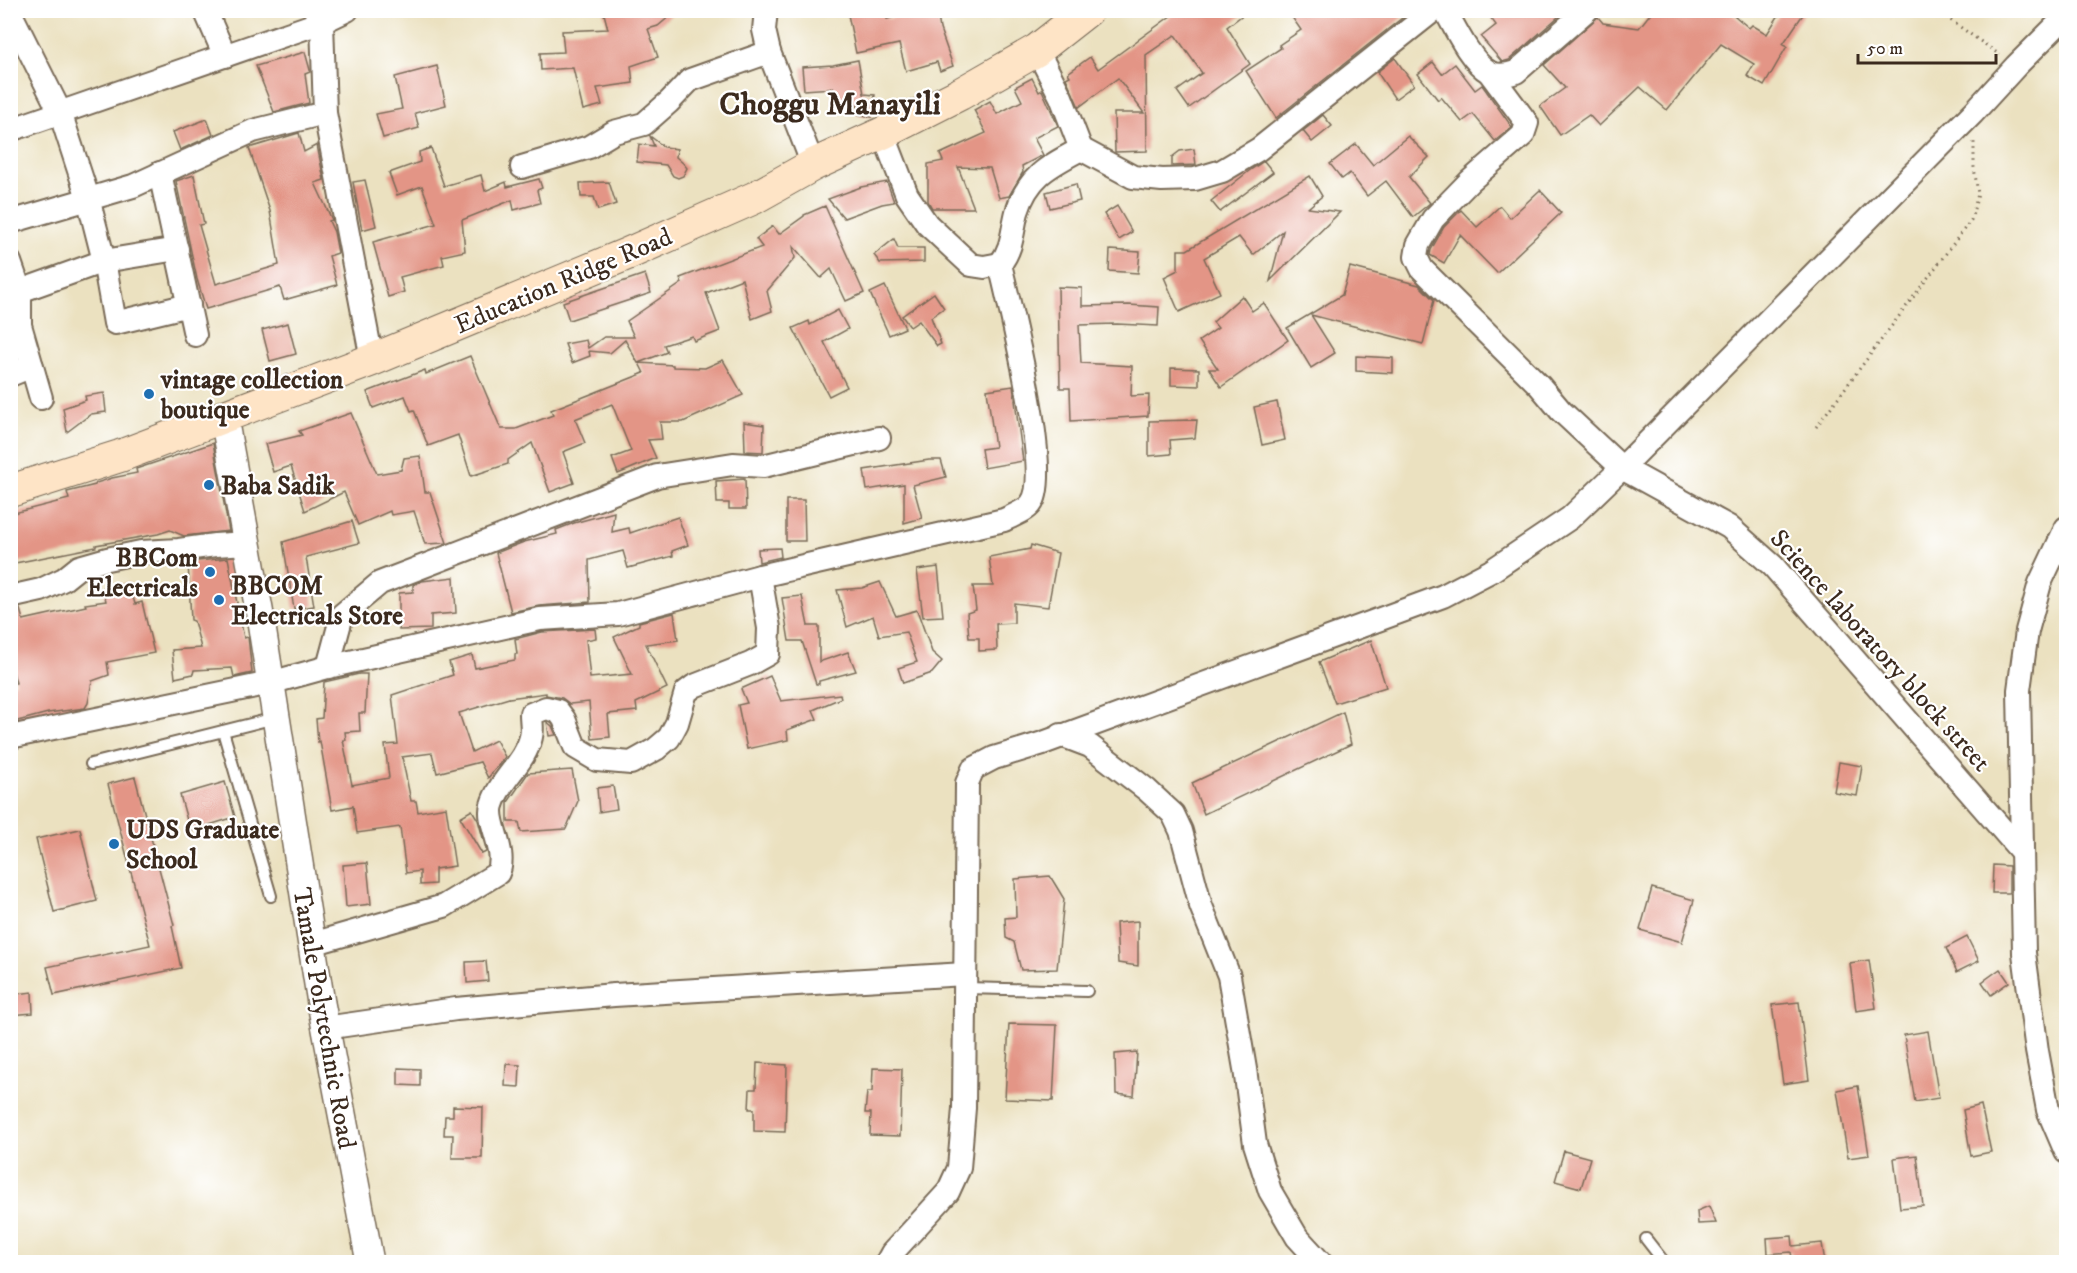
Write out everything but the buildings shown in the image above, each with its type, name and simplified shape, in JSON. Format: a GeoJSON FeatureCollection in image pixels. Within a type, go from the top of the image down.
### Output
{"type":"FeatureCollection","features":[{"type":"Feature","properties":{"kind":"main road","name":"Education Ridge Road"},"geometry":{"type":"LineString","coordinates":[[10,491],[120,456],[372,360],[627,254],[754,198],[813,165],[883,134],[960,94],[1037,50],[1088,10]]}},
{"type":"Feature","properties":{"kind":"street"},"geometry":{"type":"LineString","coordinates":[[204,10],[225,56]]}},
{"type":"Feature","properties":{"kind":"street"},"geometry":{"type":"LineString","coordinates":[[10,130],[225,56],[319,16],[347,10]]}},
{"type":"Feature","properties":{"kind":"street"},"geometry":{"type":"LineString","coordinates":[[766,10],[764,30],[769,52],[813,165]]}},
{"type":"Feature","properties":{"kind":"street"},"geometry":{"type":"LineString","coordinates":[[1037,50],[1061,97],[1081,149],[1133,177],[1162,180],[1195,179],[1222,171],[1258,149],[1434,10]]}},
{"type":"Feature","properties":{"kind":"street"},"geometry":{"type":"LineString","coordinates":[[1445,10],[1476,62],[1489,72],[1504,76],[1516,72],[1587,10]]}},
{"type":"Feature","properties":{"kind":"street"},"geometry":{"type":"LineString","coordinates":[[10,12],[16,35],[60,112],[88,198],[104,261],[115,323],[189,305]]}},
{"type":"Feature","properties":{"kind":"street"},"geometry":{"type":"LineString","coordinates":[[319,16],[325,113],[372,360]]}},
{"type":"Feature","properties":{"kind":"street"},"geometry":{"type":"LineString","coordinates":[[887,1263],[892,1253],[948,1192],[959,1168],[964,1108],[967,783],[973,769],[994,758],[1443,596],[1491,571],[1570,518],[2067,16]]}},
{"type":"Feature","properties":{"kind":"street"},"geometry":{"type":"LineString","coordinates":[[522,167],[589,147],[614,132],[644,124],[690,80],[769,52]]}},
{"type":"Feature","properties":{"kind":"street","name":"Science laboratory block street"},"geometry":{"type":"LineString","coordinates":[[1489,72],[1527,123],[1523,135],[1470,181],[1432,219],[1418,245],[1416,257],[1422,269],[1539,385],[1561,411],[1622,468],[1729,527],[1773,566],[2021,852]]}},
{"type":"Feature","properties":{"kind":"street"},"geometry":{"type":"LineString","coordinates":[[10,222],[133,186],[253,131],[325,113]]}},
{"type":"Feature","properties":{"kind":"street"},"geometry":{"type":"LineString","coordinates":[[883,134],[907,195],[927,224],[971,265],[984,267],[1000,264],[1007,255],[1017,211],[1029,184],[1050,165],[1081,149]]}},
{"type":"Feature","properties":{"kind":"street"},"geometry":{"type":"LineString","coordinates":[[160,173],[195,335]]}},
{"type":"Feature","properties":{"kind":"street"},"geometry":{"type":"LineString","coordinates":[[17,300],[104,261],[177,249]]}},
{"type":"Feature","properties":{"kind":"street"},"geometry":{"type":"LineString","coordinates":[[10,262],[20,325],[41,398]]}},
{"type":"Feature","properties":{"kind":"street"},"geometry":{"type":"LineString","coordinates":[[10,737],[270,683],[327,667],[540,619],[618,614],[760,576],[1004,520],[1031,505],[1038,489],[1034,421],[1000,264]]}},
{"type":"Feature","properties":{"kind":"street"},"geometry":{"type":"LineString","coordinates":[[10,375],[32,366]]}},
{"type":"Feature","properties":{"kind":"street","name":"Tamale Polytechnic Road"},"geometry":{"type":"LineString","coordinates":[[224,418],[247,543],[325,1028],[370,1263]]}},
{"type":"Feature","properties":{"kind":"street"},"geometry":{"type":"LineString","coordinates":[[327,667],[342,615],[380,583],[657,476],[733,464],[763,466],[879,438]]}},
{"type":"Feature","properties":{"kind":"street"},"geometry":{"type":"LineString","coordinates":[[2067,528],[2040,583],[2027,631],[2019,690],[2024,953],[2037,1051],[2057,1112],[2067,1152]]}},
{"type":"Feature","properties":{"kind":"street"},"geometry":{"type":"LineString","coordinates":[[10,597],[41,590],[64,579],[80,567],[107,559],[141,552],[247,543]]}},
{"type":"Feature","properties":{"kind":"street"},"geometry":{"type":"LineString","coordinates":[[312,944],[444,906],[498,873],[501,865],[500,855],[490,807],[532,735],[531,714],[546,708],[558,711],[564,719],[575,747],[597,760],[631,763],[656,749],[669,738],[677,723],[686,692],[694,686],[750,664],[768,654],[769,628],[760,576]]}},
{"type":"Feature","properties":{"kind":"street"},"geometry":{"type":"LineString","coordinates":[[1060,735],[1090,746],[1147,790],[1173,814],[1181,831],[1201,906],[1229,976],[1255,1144],[1267,1182],[1297,1237],[1320,1263]]}},
{"type":"Feature","properties":{"kind":"street"},"geometry":{"type":"LineString","coordinates":[[325,1028],[456,1009],[603,996],[965,981]]}},
{"type":"Feature","properties":{"kind":"lane"},"geometry":{"type":"LineString","coordinates":[[91,764],[275,718]]}},
{"type":"Feature","properties":{"kind":"lane"},"geometry":{"type":"LineString","coordinates":[[223,731],[271,896]]}},
{"type":"Feature","properties":{"kind":"lane"},"geometry":{"type":"LineString","coordinates":[[965,981],[1087,991]]}},
{"type":"Feature","properties":{"kind":"lane"},"geometry":{"type":"LineString","coordinates":[[1646,1239],[1664,1263]]}},
{"type":"Feature","properties":{"kind":"path"},"geometry":{"type":"LineString","coordinates":[[1936,10],[2016,66]]}},
{"type":"Feature","properties":{"kind":"path"},"geometry":{"type":"LineString","coordinates":[[1816,427],[1971,220],[1978,194],[1974,167],[1973,113]]}},
{"type":"Feature","properties":{"kind":"place","name":"vintage collection boutique"},"geometry":{"type":"Point","coordinates":[149,394]}},
{"type":"Feature","properties":{"kind":"place","name":"Baba Sadik"},"geometry":{"type":"Point","coordinates":[209,485]}},
{"type":"Feature","properties":{"kind":"place","name":"BBCom Electricals"},"geometry":{"type":"Point","coordinates":[210,572]}},
{"type":"Feature","properties":{"kind":"place","name":"BBCOM Electricals Store"},"geometry":{"type":"Point","coordinates":[219,600]}},
{"type":"Feature","properties":{"kind":"place","name":"UDS Graduate School"},"geometry":{"type":"Point","coordinates":[114,844]}},
{"type":"Feature","properties":{"kind":"district","name":"Choggu Manayili"},"geometry":{"type":"Point","coordinates":[830,103]}}]}
